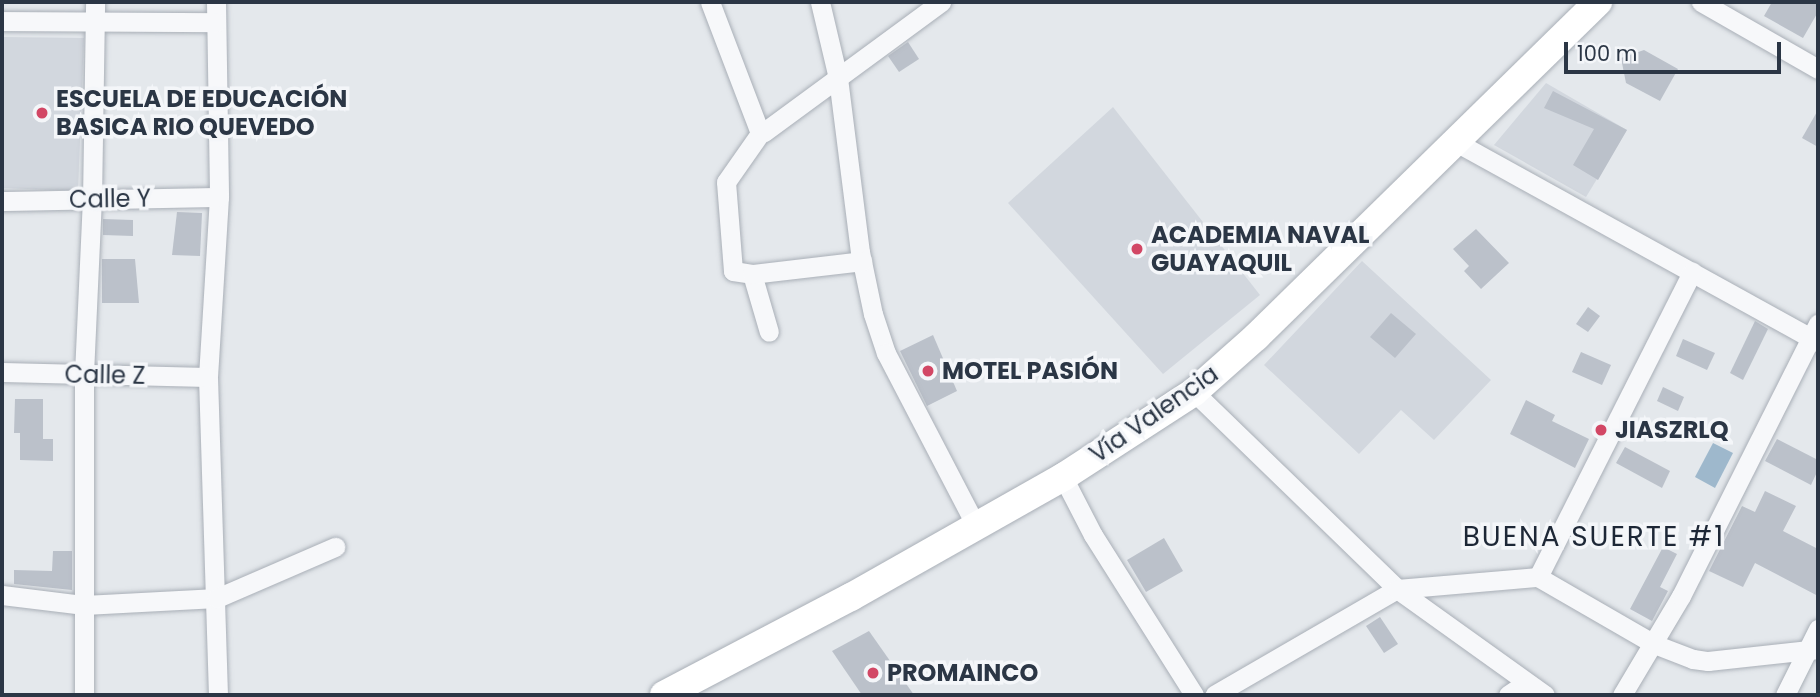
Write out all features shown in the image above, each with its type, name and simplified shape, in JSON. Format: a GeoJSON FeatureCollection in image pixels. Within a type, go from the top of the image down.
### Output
{"type":"FeatureCollection","features":[{"type":"Feature","properties":{"kind":"highway","name":"Vía Valencia"},"geometry":{"type":"LineString","coordinates":[[664,695],[851,597],[1063,477],[1194,392],[1256,337],[1598,2]]}},
{"type":"Feature","properties":{"kind":"street"},"geometry":{"type":"LineString","coordinates":[[84,695],[84,374],[92,200],[95,2]]}},
{"type":"Feature","properties":{"kind":"street"},"geometry":{"type":"LineString","coordinates":[[710,2],[761,132]]}},
{"type":"Feature","properties":{"kind":"street"},"geometry":{"type":"LineString","coordinates":[[820,2],[838,78],[862,261],[873,314],[886,353],[975,526]]}},
{"type":"Feature","properties":{"kind":"street"},"geometry":{"type":"LineString","coordinates":[[862,261],[752,274],[733,271],[726,182],[761,132],[942,2]]}},
{"type":"Feature","properties":{"kind":"street"},"geometry":{"type":"LineString","coordinates":[[1701,2],[1818,69]]}},
{"type":"Feature","properties":{"kind":"street"},"geometry":{"type":"LineString","coordinates":[[2,21],[95,23],[216,12],[219,197],[208,377],[218,695]]}},
{"type":"Feature","properties":{"kind":"street"},"geometry":{"type":"LineString","coordinates":[[1454,141],[1692,272],[1816,335],[1654,644],[1622,695]]}},
{"type":"Feature","properties":{"kind":"street","name":"Calle Y"},"geometry":{"type":"LineString","coordinates":[[2,201],[219,197]]}},
{"type":"Feature","properties":{"kind":"street"},"geometry":{"type":"LineString","coordinates":[[1538,577],[1692,272]]}},
{"type":"Feature","properties":{"kind":"street"},"geometry":{"type":"LineString","coordinates":[[752,274],[769,332]]}},
{"type":"Feature","properties":{"kind":"street","name":"Calle Z"},"geometry":{"type":"LineString","coordinates":[[2,372],[208,377]]}},
{"type":"Feature","properties":{"kind":"street"},"geometry":{"type":"LineString","coordinates":[[1194,392],[1397,589],[1545,695]]}},
{"type":"Feature","properties":{"kind":"street"},"geometry":{"type":"LineString","coordinates":[[1063,477],[1093,535],[1194,695]]}},
{"type":"Feature","properties":{"kind":"street"},"geometry":{"type":"LineString","coordinates":[[2,595],[84,605],[217,598],[335,547]]}},
{"type":"Feature","properties":{"kind":"street"},"geometry":{"type":"LineString","coordinates":[[1214,695],[1397,589],[1538,577],[1654,644],[1693,659],[1708,661],[1813,650]]}},
{"type":"Feature","properties":{"kind":"street"},"geometry":{"type":"LineString","coordinates":[[1785,695],[1813,650],[1818,629]]}},
{"type":"Feature","properties":{"kind":"street"},"geometry":{"type":"LineString","coordinates":[[1508,695],[1526,683]]}},
{"type":"Feature","properties":{"kind":"shaded area","name":"ESCUELA DE EDUCACIÓN BASICA RIO QUEVEDO"},"geometry":{"type":"Polygon","coordinates":[[[2,37],[84,38],[78,191],[2,188],[2,37]]]}},
{"type":"Feature","properties":{"kind":"shaded area"},"geometry":{"type":"Polygon","coordinates":[[[1546,83],[1627,130],[1586,197],[1494,145],[1546,83]]]}},
{"type":"Feature","properties":{"kind":"shaded area","name":"ACADEMIA NAVAL GUAYAQUIL"},"geometry":{"type":"Polygon","coordinates":[[[1113,107],[1260,295],[1163,374],[1008,203],[1113,107]]]}},
{"type":"Feature","properties":{"kind":"shaded area"},"geometry":{"type":"Polygon","coordinates":[[[1362,261],[1491,380],[1434,440],[1401,410],[1359,454],[1264,365],[1362,261]]]}},
{"type":"Feature","properties":{"kind":"water"},"geometry":{"type":"Polygon","coordinates":[[[1713,443],[1733,453],[1715,488],[1695,477],[1713,443]]]}},
{"type":"Feature","properties":{"kind":"building"},"geometry":{"type":"Polygon","coordinates":[[[1772,2],[1818,2],[1818,12],[1803,38],[1764,16],[1772,2]]]}},
{"type":"Feature","properties":{"kind":"building"},"geometry":{"type":"Polygon","coordinates":[[[908,42],[919,59],[899,72],[888,56],[908,42]]]}},
{"type":"Feature","properties":{"kind":"building"},"geometry":{"type":"Polygon","coordinates":[[[1644,50],[1678,69],[1660,101],[1626,83],[1621,58],[1644,50]]]}},
{"type":"Feature","properties":{"kind":"building"},"geometry":{"type":"Polygon","coordinates":[[[1553,91],[1627,130],[1598,180],[1573,165],[1594,129],[1544,108],[1553,91]]]}},
{"type":"Feature","properties":{"kind":"building"},"geometry":{"type":"Polygon","coordinates":[[[1818,110],[1818,147],[1802,138],[1818,110]]]}},
{"type":"Feature","properties":{"kind":"building"},"geometry":{"type":"Polygon","coordinates":[[[177,212],[202,213],[200,256],[172,255],[177,212]]]}},
{"type":"Feature","properties":{"kind":"building"},"geometry":{"type":"Polygon","coordinates":[[[103,219],[133,220],[133,236],[103,235],[103,219]]]}},
{"type":"Feature","properties":{"kind":"building"},"geometry":{"type":"Polygon","coordinates":[[[1476,229],[1509,263],[1481,289],[1464,271],[1469,266],[1453,249],[1476,229]]]}},
{"type":"Feature","properties":{"kind":"building"},"geometry":{"type":"Polygon","coordinates":[[[102,259],[135,259],[139,303],[102,303],[102,259]]]}},
{"type":"Feature","properties":{"kind":"building"},"geometry":{"type":"Polygon","coordinates":[[[1588,307],[1600,316],[1588,332],[1576,324],[1588,307]]]}},
{"type":"Feature","properties":{"kind":"building"},"geometry":{"type":"Polygon","coordinates":[[[1391,313],[1416,334],[1395,358],[1370,337],[1391,313]]]}},
{"type":"Feature","properties":{"kind":"building"},"geometry":{"type":"Polygon","coordinates":[[[1755,321],[1768,329],[1743,380],[1730,373],[1755,321]]]}},
{"type":"Feature","properties":{"kind":"building","name":"MOTEL PASIÓN"},"geometry":{"type":"Polygon","coordinates":[[[933,335],[957,391],[927,406],[900,351],[933,335]]]}},
{"type":"Feature","properties":{"kind":"building"},"geometry":{"type":"Polygon","coordinates":[[[1683,339],[1715,353],[1707,370],[1676,356],[1683,339]]]}},
{"type":"Feature","properties":{"kind":"building"},"geometry":{"type":"Polygon","coordinates":[[[1581,352],[1611,365],[1602,385],[1572,372],[1581,352]]]}},
{"type":"Feature","properties":{"kind":"building"},"geometry":{"type":"Polygon","coordinates":[[[1663,387],[1684,397],[1678,411],[1657,401],[1663,387]]]}},
{"type":"Feature","properties":{"kind":"building"},"geometry":{"type":"Polygon","coordinates":[[[15,399],[43,399],[43,439],[53,439],[53,461],[20,460],[20,433],[14,433],[15,399]]]}},
{"type":"Feature","properties":{"kind":"building"},"geometry":{"type":"Polygon","coordinates":[[[1526,400],[1555,415],[1552,421],[1589,439],[1575,468],[1510,434],[1526,400]]]}},
{"type":"Feature","properties":{"kind":"building"},"geometry":{"type":"Polygon","coordinates":[[[1777,439],[1818,460],[1818,470],[1811,485],[1765,461],[1777,439]]]}},
{"type":"Feature","properties":{"kind":"building"},"geometry":{"type":"Polygon","coordinates":[[[1625,447],[1670,471],[1662,488],[1616,463],[1625,447]]]}},
{"type":"Feature","properties":{"kind":"building"},"geometry":{"type":"Polygon","coordinates":[[[1765,491],[1796,506],[1783,531],[1818,549],[1818,596],[1755,563],[1743,587],[1709,571],[1742,506],[1755,512],[1765,491]]]}},
{"type":"Feature","properties":{"kind":"building"},"geometry":{"type":"Polygon","coordinates":[[[1164,538],[1183,571],[1146,592],[1127,560],[1164,538]]]}},
{"type":"Feature","properties":{"kind":"building"},"geometry":{"type":"Polygon","coordinates":[[[1663,547],[1677,554],[1660,587],[1668,591],[1652,621],[1630,609],[1663,547]]]}},
{"type":"Feature","properties":{"kind":"building"},"geometry":{"type":"Polygon","coordinates":[[[53,551],[72,551],[72,590],[14,584],[14,570],[52,571],[53,551]]]}},
{"type":"Feature","properties":{"kind":"building"},"geometry":{"type":"Polygon","coordinates":[[[1380,617],[1398,644],[1384,653],[1366,626],[1380,617]]]}},
{"type":"Feature","properties":{"kind":"building","name":"PROMAINCO"},"geometry":{"type":"Polygon","coordinates":[[[869,631],[914,695],[862,695],[832,651],[869,631]]]}},
{"type":"Feature","properties":{"kind":"place","name":"ESCUELA DE EDUCACIÓN BASICA RIO QUEVEDO"},"geometry":{"type":"Point","coordinates":[42,113]}},
{"type":"Feature","properties":{"kind":"place","name":"ACADEMIA NAVAL GUAYAQUIL"},"geometry":{"type":"Point","coordinates":[1137,249]}},
{"type":"Feature","properties":{"kind":"place","name":"MOTEL PASIÓN"},"geometry":{"type":"Point","coordinates":[928,371]}},
{"type":"Feature","properties":{"kind":"place","name":"JIASZRLQ"},"geometry":{"type":"Point","coordinates":[1601,430]}},
{"type":"Feature","properties":{"kind":"place","name":"PROMAINCO"},"geometry":{"type":"Point","coordinates":[873,673]}},
{"type":"Feature","properties":{"kind":"district","name":"BUENA SUERTE #1"},"geometry":{"type":"Point","coordinates":[1594,537]}}]}
